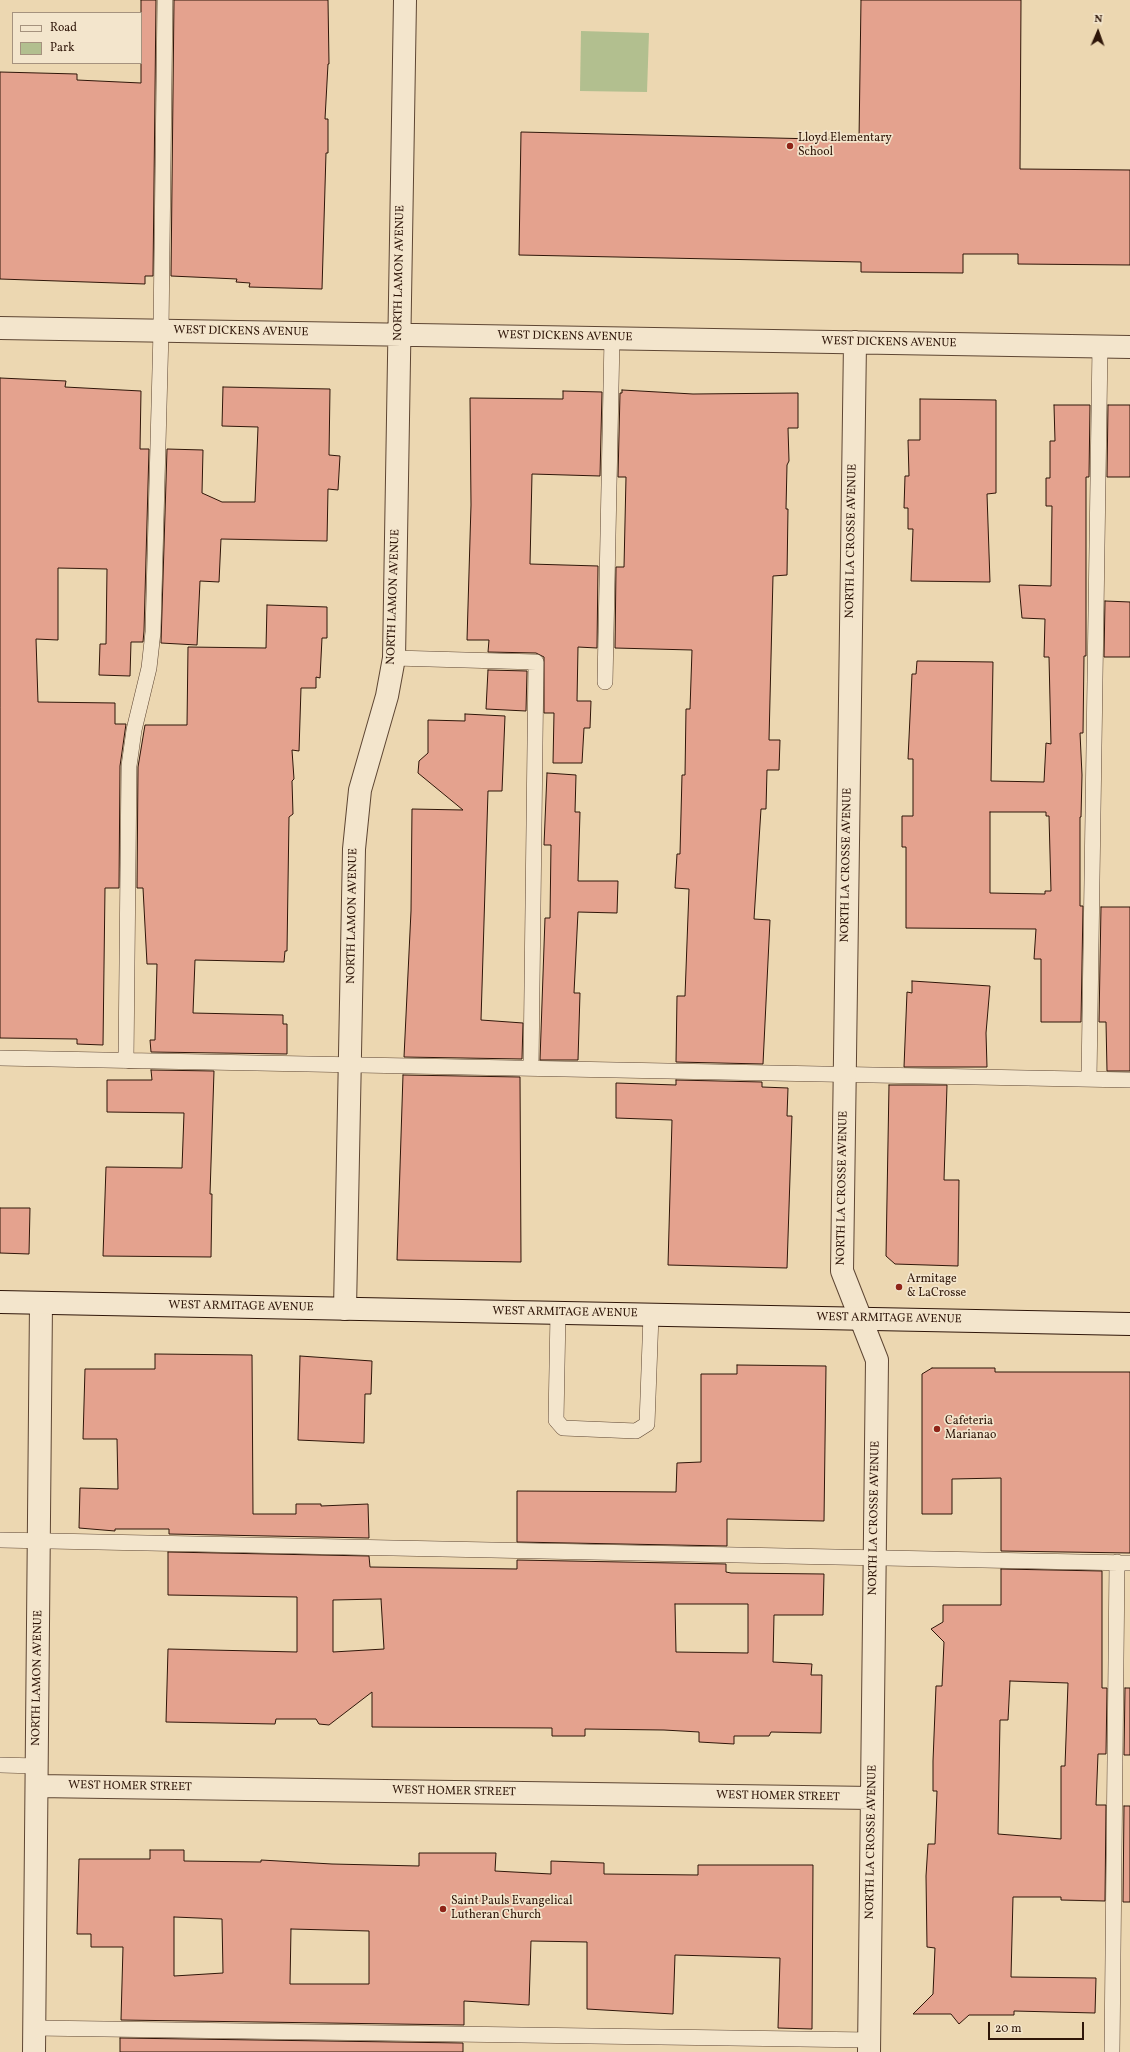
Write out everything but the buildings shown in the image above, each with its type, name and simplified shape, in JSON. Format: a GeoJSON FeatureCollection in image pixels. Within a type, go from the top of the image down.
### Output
{"type":"FeatureCollection","features":[{"type":"Feature","properties":{"kind":"street","name":"NORTH LAMON AVENUE"},"geometry":{"type":"LineString","coordinates":[[345,1309],[354,849],[360,790],[388,696],[394,658],[405,0]]}},
{"type":"Feature","properties":{"kind":"street","name":"WEST DICKENS AVENUE"},"geometry":{"type":"LineString","coordinates":[[0,328],[1130,347]]}},
{"type":"Feature","properties":{"kind":"street","name":"NORTH LA CROSSE AVENUE"},"geometry":{"type":"LineString","coordinates":[[855,342],[842,1271],[877,1360],[869,2046]]}},
{"type":"Feature","properties":{"kind":"street","name":"WEST ARMITAGE AVENUE"},"geometry":{"type":"LineString","coordinates":[[0,1302],[1130,1324]]}},
{"type":"Feature","properties":{"kind":"street","name":"NORTH LAMON AVENUE"},"geometry":{"type":"LineString","coordinates":[[34,2052],[41,1303]]}},
{"type":"Feature","properties":{"kind":"street","name":"WEST HOMER STREET"},"geometry":{"type":"LineString","coordinates":[[37,1776],[872,1798]]}},
{"type":"Feature","properties":{"kind":"lane"},"geometry":{"type":"LineString","coordinates":[[126,1061],[129,766],[134,730],[149,668],[153,632],[161,331],[166,0]]}},
{"type":"Feature","properties":{"kind":"lane"},"geometry":{"type":"LineString","coordinates":[[606,682],[612,338]]}},
{"type":"Feature","properties":{"kind":"lane"},"geometry":{"type":"LineString","coordinates":[[1089,1080],[1100,346]]}},
{"type":"Feature","properties":{"kind":"lane"},"geometry":{"type":"LineString","coordinates":[[394,658],[536,662],[531,1068]]}},
{"type":"Feature","properties":{"kind":"lane"},"geometry":{"type":"LineString","coordinates":[[0,1058],[1130,1080]]}},
{"type":"Feature","properties":{"kind":"lane"},"geometry":{"type":"LineString","coordinates":[[558,1313],[556,1420],[563,1428],[636,1431],[647,1424],[651,1315]]}},
{"type":"Feature","properties":{"kind":"lane"},"geometry":{"type":"LineString","coordinates":[[0,1540],[39,1542],[1123,1562],[1112,2052]]}},
{"type":"Feature","properties":{"kind":"lane"},"geometry":{"type":"LineString","coordinates":[[0,1765],[37,1776]]}},
{"type":"Feature","properties":{"kind":"lane"},"geometry":{"type":"LineString","coordinates":[[35,2028],[869,2046]]}},
{"type":"Feature","properties":{"kind":"green space"},"geometry":{"type":"Polygon","coordinates":[[[581,31],[649,33],[647,92],[580,91],[581,31]]]}},
{"type":"Feature","properties":{"kind":"place","name":"Lloyd Elementary School"},"geometry":{"type":"Point","coordinates":[790,146]}},
{"type":"Feature","properties":{"kind":"place","name":"Armitage & LaCrosse"},"geometry":{"type":"Point","coordinates":[899,1287]}},
{"type":"Feature","properties":{"kind":"place","name":"Cafeteria Marianao"},"geometry":{"type":"Point","coordinates":[937,1429]}},
{"type":"Feature","properties":{"kind":"place","name":"Saint Pauls Evangelical Lutheran Church"},"geometry":{"type":"Point","coordinates":[443,1909]}}]}
